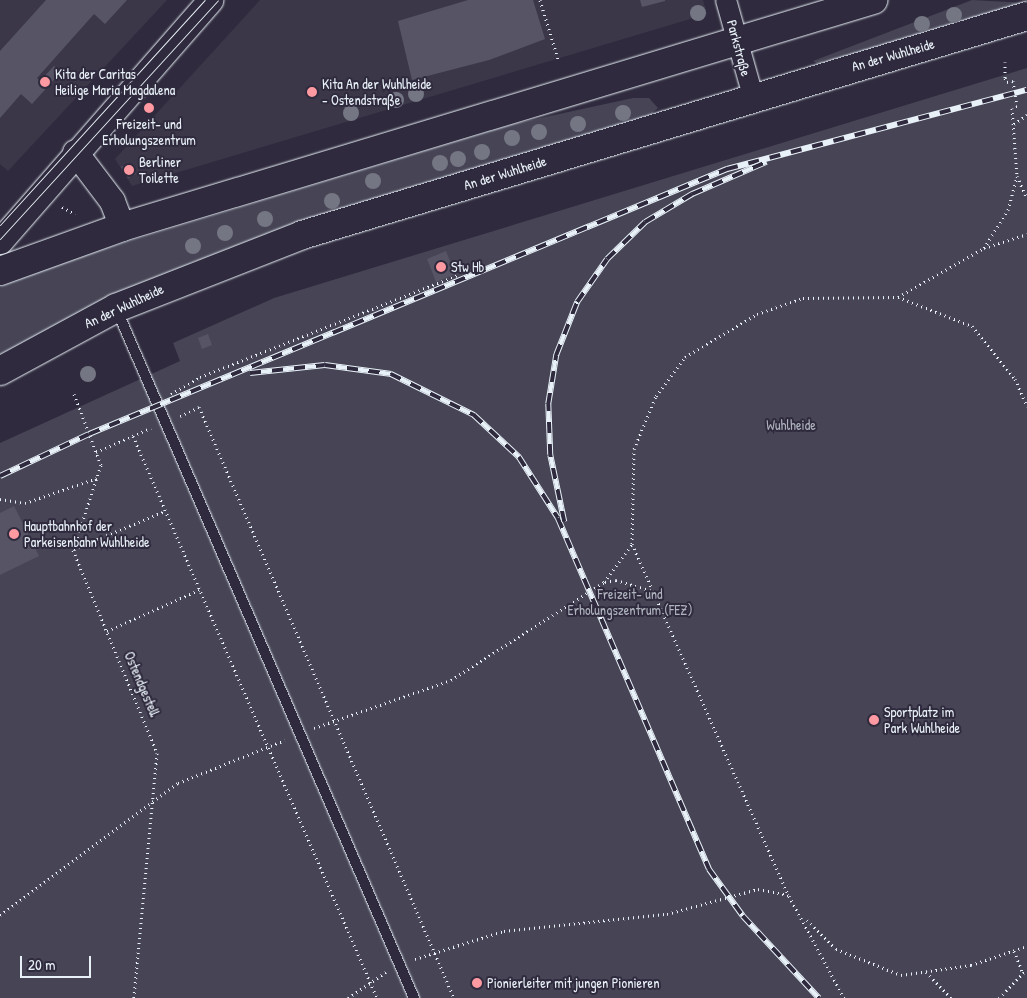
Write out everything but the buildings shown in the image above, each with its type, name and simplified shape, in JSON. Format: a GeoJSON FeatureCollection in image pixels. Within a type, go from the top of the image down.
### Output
{"type":"FeatureCollection","features":[{"type":"Feature","properties":{"kind":"main road"},"geometry":{"type":"LineString","coordinates":[[0,271],[122,227],[873,0]]}},
{"type":"Feature","properties":{"kind":"main road","name":"An der Wuhlheide"},"geometry":{"type":"LineString","coordinates":[[0,371],[116,308],[302,236],[753,96],[1027,16]]}},
{"type":"Feature","properties":{"kind":"street"},"geometry":{"type":"LineString","coordinates":[[0,240],[75,152],[210,0]]}},
{"type":"Feature","properties":{"kind":"street","name":"Parkstraße"},"geometry":{"type":"LineString","coordinates":[[726,0],[753,96]]}},
{"type":"Feature","properties":{"kind":"street"},"geometry":{"type":"LineString","coordinates":[[75,152],[96,175],[122,227]]}},
{"type":"Feature","properties":{"kind":"lane"},"geometry":{"type":"LineString","coordinates":[[116,308],[163,423],[414,998]]}},
{"type":"Feature","properties":{"kind":"path"},"geometry":{"type":"LineString","coordinates":[[540,0],[558,59]]}},
{"type":"Feature","properties":{"kind":"path"},"geometry":{"type":"LineString","coordinates":[[984,248],[1008,210],[1017,176],[1014,85],[1007,82],[1005,62]]}},
{"type":"Feature","properties":{"kind":"path"},"geometry":{"type":"LineString","coordinates":[[1014,124],[1027,115]]}},
{"type":"Feature","properties":{"kind":"path"},"geometry":{"type":"LineString","coordinates":[[1017,176],[1027,198]]}},
{"type":"Feature","properties":{"kind":"path"},"geometry":{"type":"LineString","coordinates":[[58,203],[72,215],[79,213]]}},
{"type":"Feature","properties":{"kind":"path"},"geometry":{"type":"LineString","coordinates":[[898,297],[984,248],[1027,234]]}},
{"type":"Feature","properties":{"kind":"path"},"geometry":{"type":"LineString","coordinates":[[154,400],[200,377],[458,275]]}},
{"type":"Feature","properties":{"kind":"path"},"geometry":{"type":"LineString","coordinates":[[844,998],[803,916],[789,896],[657,593],[632,544],[634,449],[656,396],[685,357],[734,326],[803,298],[898,297],[972,326],[1015,379],[1027,406]]}},
{"type":"Feature","properties":{"kind":"path"},"geometry":{"type":"LineString","coordinates":[[73,550],[101,465],[74,394]]}},
{"type":"Feature","properties":{"kind":"path"},"geometry":{"type":"LineString","coordinates":[[96,452],[199,407],[332,720],[454,998]]}},
{"type":"Feature","properties":{"kind":"path"},"geometry":{"type":"LineString","coordinates":[[133,436],[266,748],[377,998]]}},
{"type":"Feature","properties":{"kind":"path"},"geometry":{"type":"LineString","coordinates":[[0,499],[25,503],[98,478]]}},
{"type":"Feature","properties":{"kind":"path"},"geometry":{"type":"LineString","coordinates":[[73,550],[165,511]]}},
{"type":"Feature","properties":{"kind":"path"},"geometry":{"type":"LineString","coordinates":[[299,734],[332,720],[452,680],[604,582],[632,544]]}},
{"type":"Feature","properties":{"kind":"path","name":"Ostendgestell"},"geometry":{"type":"LineString","coordinates":[[73,550],[154,738],[158,766],[134,998]]}},
{"type":"Feature","properties":{"kind":"path"},"geometry":{"type":"LineString","coordinates":[[604,582],[616,580],[657,593]]}},
{"type":"Feature","properties":{"kind":"path"},"geometry":{"type":"LineString","coordinates":[[107,631],[199,590]]}},
{"type":"Feature","properties":{"kind":"path"},"geometry":{"type":"LineString","coordinates":[[0,915],[178,783],[266,748]]}},
{"type":"Feature","properties":{"kind":"path"},"geometry":{"type":"LineString","coordinates":[[348,998],[369,981],[400,965],[434,951],[504,931],[667,914],[758,889],[789,896]]}},
{"type":"Feature","properties":{"kind":"path"},"geometry":{"type":"LineString","coordinates":[[803,916],[836,949],[900,975],[971,965],[1014,952],[1027,946]]}},
{"type":"Feature","properties":{"kind":"path"},"geometry":{"type":"LineString","coordinates":[[998,998],[1025,972],[1014,952]]}},
{"type":"Feature","properties":{"kind":"path"},"geometry":{"type":"LineString","coordinates":[[926,971],[951,998]]}},
{"type":"Feature","properties":{"kind":"shaded area","name":"Kita der Caritas Heilige Maria Magdalena"},"geometry":{"type":"Polygon","coordinates":[[[0,0],[167,0],[8,171],[0,164],[0,0]]]}},
{"type":"Feature","properties":{"kind":"shaded area","name":"Kita An der Wuhlheide - Ostendstraße"},"geometry":{"type":"Polygon","coordinates":[[[260,0],[703,0],[707,14],[132,186],[115,159],[260,0]]]}},
{"type":"Feature","properties":{"kind":"green space"},"geometry":{"type":"Polygon","coordinates":[[[972,0],[1027,3],[819,65],[813,61],[972,0]]]}},
{"type":"Feature","properties":{"kind":"green space","name":"Freizeit- und Erholungszentrum (FEZ)"},"geometry":{"type":"Polygon","coordinates":[[[1027,68],[1027,998],[0,998],[0,443],[180,361],[173,343],[274,298],[1027,68]]]}},
{"type":"Feature","properties":{"kind":"green space"},"geometry":{"type":"Polygon","coordinates":[[[633,98],[649,98],[658,108],[647,118],[193,262],[0,354],[0,287],[41,268],[513,124],[633,98]]]}},
{"type":"Feature","properties":{"kind":"tram line"},"geometry":{"type":"LineString","coordinates":[[0,225],[205,0]]}},
{"type":"Feature","properties":{"kind":"tram line"},"geometry":{"type":"LineString","coordinates":[[0,239],[218,0]]}},
{"type":"Feature","properties":{"kind":"railway"},"geometry":{"type":"LineString","coordinates":[[0,476],[89,434],[727,169],[1027,90]]}},
{"type":"Feature","properties":{"kind":"railway"},"geometry":{"type":"LineString","coordinates":[[564,522],[550,455],[548,404],[556,355],[577,302],[607,259],[645,222],[692,194],[766,162]]}},
{"type":"Feature","properties":{"kind":"railway"},"geometry":{"type":"LineString","coordinates":[[250,373],[325,365],[391,374],[474,415],[519,457],[558,518],[709,869],[743,916],[819,998]]}},
{"type":"Feature","properties":{"kind":"place","name":"Kita der Caritas Heilige Maria Magdalena"},"geometry":{"type":"Point","coordinates":[45,82]}},
{"type":"Feature","properties":{"kind":"place","name":"Kita An der Wuhlheide - Ostendstraße"},"geometry":{"type":"Point","coordinates":[312,92]}},
{"type":"Feature","properties":{"kind":"place","name":"Freizeit- und Erholungszentrum"},"geometry":{"type":"Point","coordinates":[149,108]}},
{"type":"Feature","properties":{"kind":"place","name":"Berliner Toilette"},"geometry":{"type":"Point","coordinates":[129,170]}},
{"type":"Feature","properties":{"kind":"place","name":"Stw Hb"},"geometry":{"type":"Point","coordinates":[441,267]}},
{"type":"Feature","properties":{"kind":"place","name":"Hauptbahnhof der Parkeisenbahn Wuhlheide"},"geometry":{"type":"Point","coordinates":[14,534]}},
{"type":"Feature","properties":{"kind":"place","name":"Sportplatz im Park Wuhlheide"},"geometry":{"type":"Point","coordinates":[874,720]}},
{"type":"Feature","properties":{"kind":"place","name":"Pionierleiter mit jungen Pionieren"},"geometry":{"type":"Point","coordinates":[477,983]}},
{"type":"Feature","properties":{"kind":"park label","name":"Wuhlheide"},"geometry":{"type":"Point","coordinates":[791,425]}}]}
